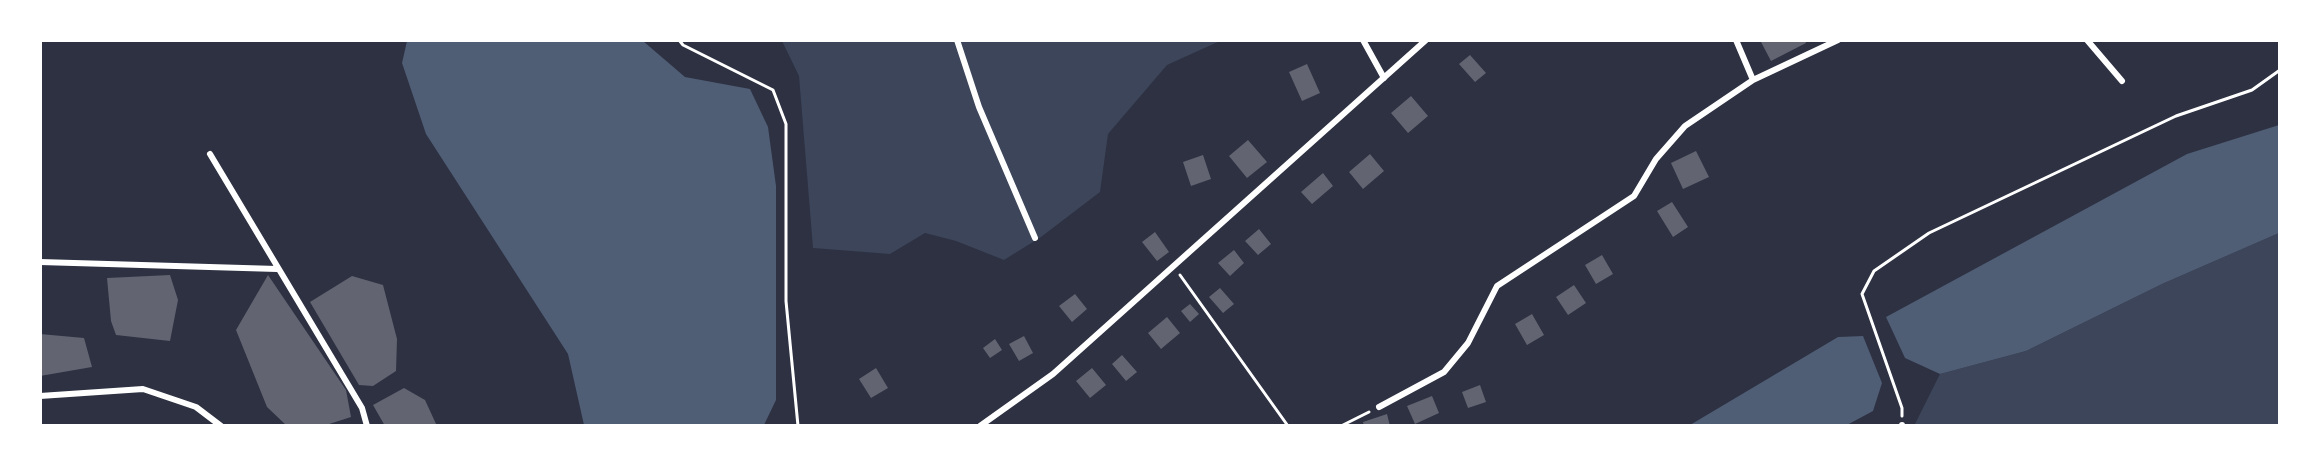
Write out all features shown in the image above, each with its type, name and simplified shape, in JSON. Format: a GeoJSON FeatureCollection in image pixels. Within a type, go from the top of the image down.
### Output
{"type":"FeatureCollection","features":[{"type":"Feature","properties":{"kind":"street"},"geometry":{"type":"LineString","coordinates":[[957,40],[979,107],[1035,238]]}},
{"type":"Feature","properties":{"kind":"street"},"geometry":{"type":"LineString","coordinates":[[1363,40],[1384,78]]}},
{"type":"Feature","properties":{"kind":"street"},"geometry":{"type":"LineString","coordinates":[[980,426],[1053,374],[1426,40]]}},
{"type":"Feature","properties":{"kind":"street"},"geometry":{"type":"LineString","coordinates":[[1736,40],[1753,80]]}},
{"type":"Feature","properties":{"kind":"street"},"geometry":{"type":"LineString","coordinates":[[1379,407],[1444,372],[1468,343],[1497,286],[1634,196],[1656,159],[1685,126],[1753,80],[1838,40]]}},
{"type":"Feature","properties":{"kind":"street"},"geometry":{"type":"LineString","coordinates":[[2087,40],[2122,81]]}},
{"type":"Feature","properties":{"kind":"street"},"geometry":{"type":"LineString","coordinates":[[210,154],[362,408],[367,426]]}},
{"type":"Feature","properties":{"kind":"street"},"geometry":{"type":"LineString","coordinates":[[40,262],[277,269]]}},
{"type":"Feature","properties":{"kind":"street"},"geometry":{"type":"LineString","coordinates":[[40,396],[143,389],[196,407],[221,426]]}},
{"type":"Feature","properties":{"kind":"path"},"geometry":{"type":"LineString","coordinates":[[679,40],[683,45],[774,90],[786,124],[786,301],[798,426]]}},
{"type":"Feature","properties":{"kind":"path"},"geometry":{"type":"LineString","coordinates":[[1902,425],[1902,408],[1862,294],[1874,271],[1929,233],[2176,116],[2252,90],[2280,70]]}},
{"type":"Feature","properties":{"kind":"path"},"geometry":{"type":"LineString","coordinates":[[1174,266],[1288,426]]}},
{"type":"Feature","properties":{"kind":"path"},"geometry":{"type":"LineString","coordinates":[[1341,426],[1379,407]]}},
{"type":"Feature","properties":{"kind":"shaded area"},"geometry":{"type":"Polygon","coordinates":[[[407,41],[643,41],[685,77],[750,89],[768,127],[776,186],[776,400],[764,425],[584,425],[568,354],[426,134],[402,63],[407,41]]]}},
{"type":"Feature","properties":{"kind":"shaded area"},"geometry":{"type":"Polygon","coordinates":[[[782,41],[1220,41],[1167,65],[1108,134],[1100,192],[1041,237],[1004,260],[956,241],[925,233],[890,254],[813,248],[799,76],[782,41]]]}},
{"type":"Feature","properties":{"kind":"shaded area"},"geometry":{"type":"Polygon","coordinates":[[[2279,125],[2279,233],[2162,284],[2026,351],[1940,374],[1905,358],[1886,317],[2187,154],[2279,125]]]}},
{"type":"Feature","properties":{"kind":"shaded area"},"geometry":{"type":"Polygon","coordinates":[[[2279,233],[2279,425],[1914,426],[1940,374],[2026,351],[2162,284],[2279,233]]]}},
{"type":"Feature","properties":{"kind":"shaded area"},"geometry":{"type":"Polygon","coordinates":[[[1863,336],[1882,383],[1873,411],[1847,425],[1690,425],[1838,337],[1863,336]]]}},
{"type":"Feature","properties":{"kind":"building"},"geometry":{"type":"Polygon","coordinates":[[[1765,40],[1805,40],[1806,43],[1771,61],[1761,42],[1765,40]]]}},
{"type":"Feature","properties":{"kind":"building"},"geometry":{"type":"Polygon","coordinates":[[[1470,55],[1486,73],[1475,82],[1459,64],[1470,55]]]}},
{"type":"Feature","properties":{"kind":"building"},"geometry":{"type":"Polygon","coordinates":[[[1307,64],[1320,93],[1302,101],[1289,72],[1307,64]]]}},
{"type":"Feature","properties":{"kind":"building"},"geometry":{"type":"Polygon","coordinates":[[[1411,96],[1428,116],[1408,133],[1391,113],[1411,96]]]}},
{"type":"Feature","properties":{"kind":"building"},"geometry":{"type":"Polygon","coordinates":[[[1248,140],[1267,162],[1247,178],[1229,156],[1248,140]]]}},
{"type":"Feature","properties":{"kind":"building"},"geometry":{"type":"Polygon","coordinates":[[[1696,151],[1709,177],[1683,189],[1671,163],[1696,151]]]}},
{"type":"Feature","properties":{"kind":"building"},"geometry":{"type":"Polygon","coordinates":[[[1370,154],[1384,171],[1363,189],[1349,172],[1370,154]]]}},
{"type":"Feature","properties":{"kind":"building"},"geometry":{"type":"Polygon","coordinates":[[[1203,155],[1211,179],[1191,186],[1183,162],[1203,155]]]}},
{"type":"Feature","properties":{"kind":"building"},"geometry":{"type":"Polygon","coordinates":[[[1323,173],[1333,186],[1312,204],[1301,192],[1323,173]]]}},
{"type":"Feature","properties":{"kind":"building"},"geometry":{"type":"Polygon","coordinates":[[[1672,202],[1688,227],[1673,237],[1657,211],[1672,202]]]}},
{"type":"Feature","properties":{"kind":"building"},"geometry":{"type":"Polygon","coordinates":[[[1259,229],[1271,244],[1258,255],[1245,241],[1259,229]]]}},
{"type":"Feature","properties":{"kind":"building"},"geometry":{"type":"Polygon","coordinates":[[[1155,232],[1169,252],[1157,261],[1142,242],[1155,232]]]}},
{"type":"Feature","properties":{"kind":"building"},"geometry":{"type":"Polygon","coordinates":[[[1234,250],[1244,263],[1230,276],[1218,263],[1234,250]]]}},
{"type":"Feature","properties":{"kind":"building"},"geometry":{"type":"Polygon","coordinates":[[[1602,255],[1613,274],[1596,284],[1585,265],[1602,255]]]}},
{"type":"Feature","properties":{"kind":"building"},"geometry":{"type":"Polygon","coordinates":[[[170,275],[178,300],[170,341],[116,335],[111,321],[107,278],[170,275]]]}},
{"type":"Feature","properties":{"kind":"building"},"geometry":{"type":"Polygon","coordinates":[[[268,275],[346,390],[351,417],[323,426],[287,426],[267,407],[236,330],[268,275]]]}},
{"type":"Feature","properties":{"kind":"building"},"geometry":{"type":"Polygon","coordinates":[[[352,276],[383,285],[397,339],[396,371],[373,386],[359,385],[310,302],[352,276]]]}},
{"type":"Feature","properties":{"kind":"building"},"geometry":{"type":"Polygon","coordinates":[[[1574,285],[1586,303],[1568,315],[1556,297],[1574,285]]]}},
{"type":"Feature","properties":{"kind":"building"},"geometry":{"type":"Polygon","coordinates":[[[1220,288],[1234,304],[1223,313],[1209,297],[1220,288]]]}},
{"type":"Feature","properties":{"kind":"building"},"geometry":{"type":"Polygon","coordinates":[[[1075,294],[1087,309],[1072,322],[1059,306],[1075,294]]]}},
{"type":"Feature","properties":{"kind":"building"},"geometry":{"type":"Polygon","coordinates":[[[1190,304],[1199,314],[1190,322],[1181,311],[1190,304]]]}},
{"type":"Feature","properties":{"kind":"building"},"geometry":{"type":"Polygon","coordinates":[[[1532,314],[1544,335],[1527,345],[1515,324],[1532,314]]]}},
{"type":"Feature","properties":{"kind":"building"},"geometry":{"type":"Polygon","coordinates":[[[1167,317],[1180,333],[1161,349],[1148,333],[1167,317]]]}},
{"type":"Feature","properties":{"kind":"building"},"geometry":{"type":"Polygon","coordinates":[[[40,334],[84,338],[92,367],[40,376],[40,334]]]}},
{"type":"Feature","properties":{"kind":"building"},"geometry":{"type":"Polygon","coordinates":[[[1024,336],[1033,353],[1019,361],[1009,344],[1024,336]]]}},
{"type":"Feature","properties":{"kind":"building"},"geometry":{"type":"Polygon","coordinates":[[[995,339],[1002,350],[990,358],[983,348],[995,339]]]}},
{"type":"Feature","properties":{"kind":"building"},"geometry":{"type":"Polygon","coordinates":[[[1122,355],[1137,372],[1126,381],[1112,364],[1122,355]]]}},
{"type":"Feature","properties":{"kind":"building"},"geometry":{"type":"Polygon","coordinates":[[[876,368],[888,388],[871,398],[859,379],[876,368]]]}},
{"type":"Feature","properties":{"kind":"building"},"geometry":{"type":"Polygon","coordinates":[[[1092,368],[1106,385],[1090,398],[1076,381],[1092,368]]]}},
{"type":"Feature","properties":{"kind":"building"},"geometry":{"type":"Polygon","coordinates":[[[1480,385],[1486,402],[1468,408],[1462,392],[1480,385]]]}},
{"type":"Feature","properties":{"kind":"building"},"geometry":{"type":"Polygon","coordinates":[[[404,388],[425,400],[437,426],[385,426],[373,405],[404,388]]]}},
{"type":"Feature","properties":{"kind":"building"},"geometry":{"type":"Polygon","coordinates":[[[1432,396],[1439,413],[1415,424],[1407,406],[1432,396]]]}},
{"type":"Feature","properties":{"kind":"building"},"geometry":{"type":"Polygon","coordinates":[[[1387,414],[1390,426],[1364,426],[1363,422],[1387,414]]]}}]}
